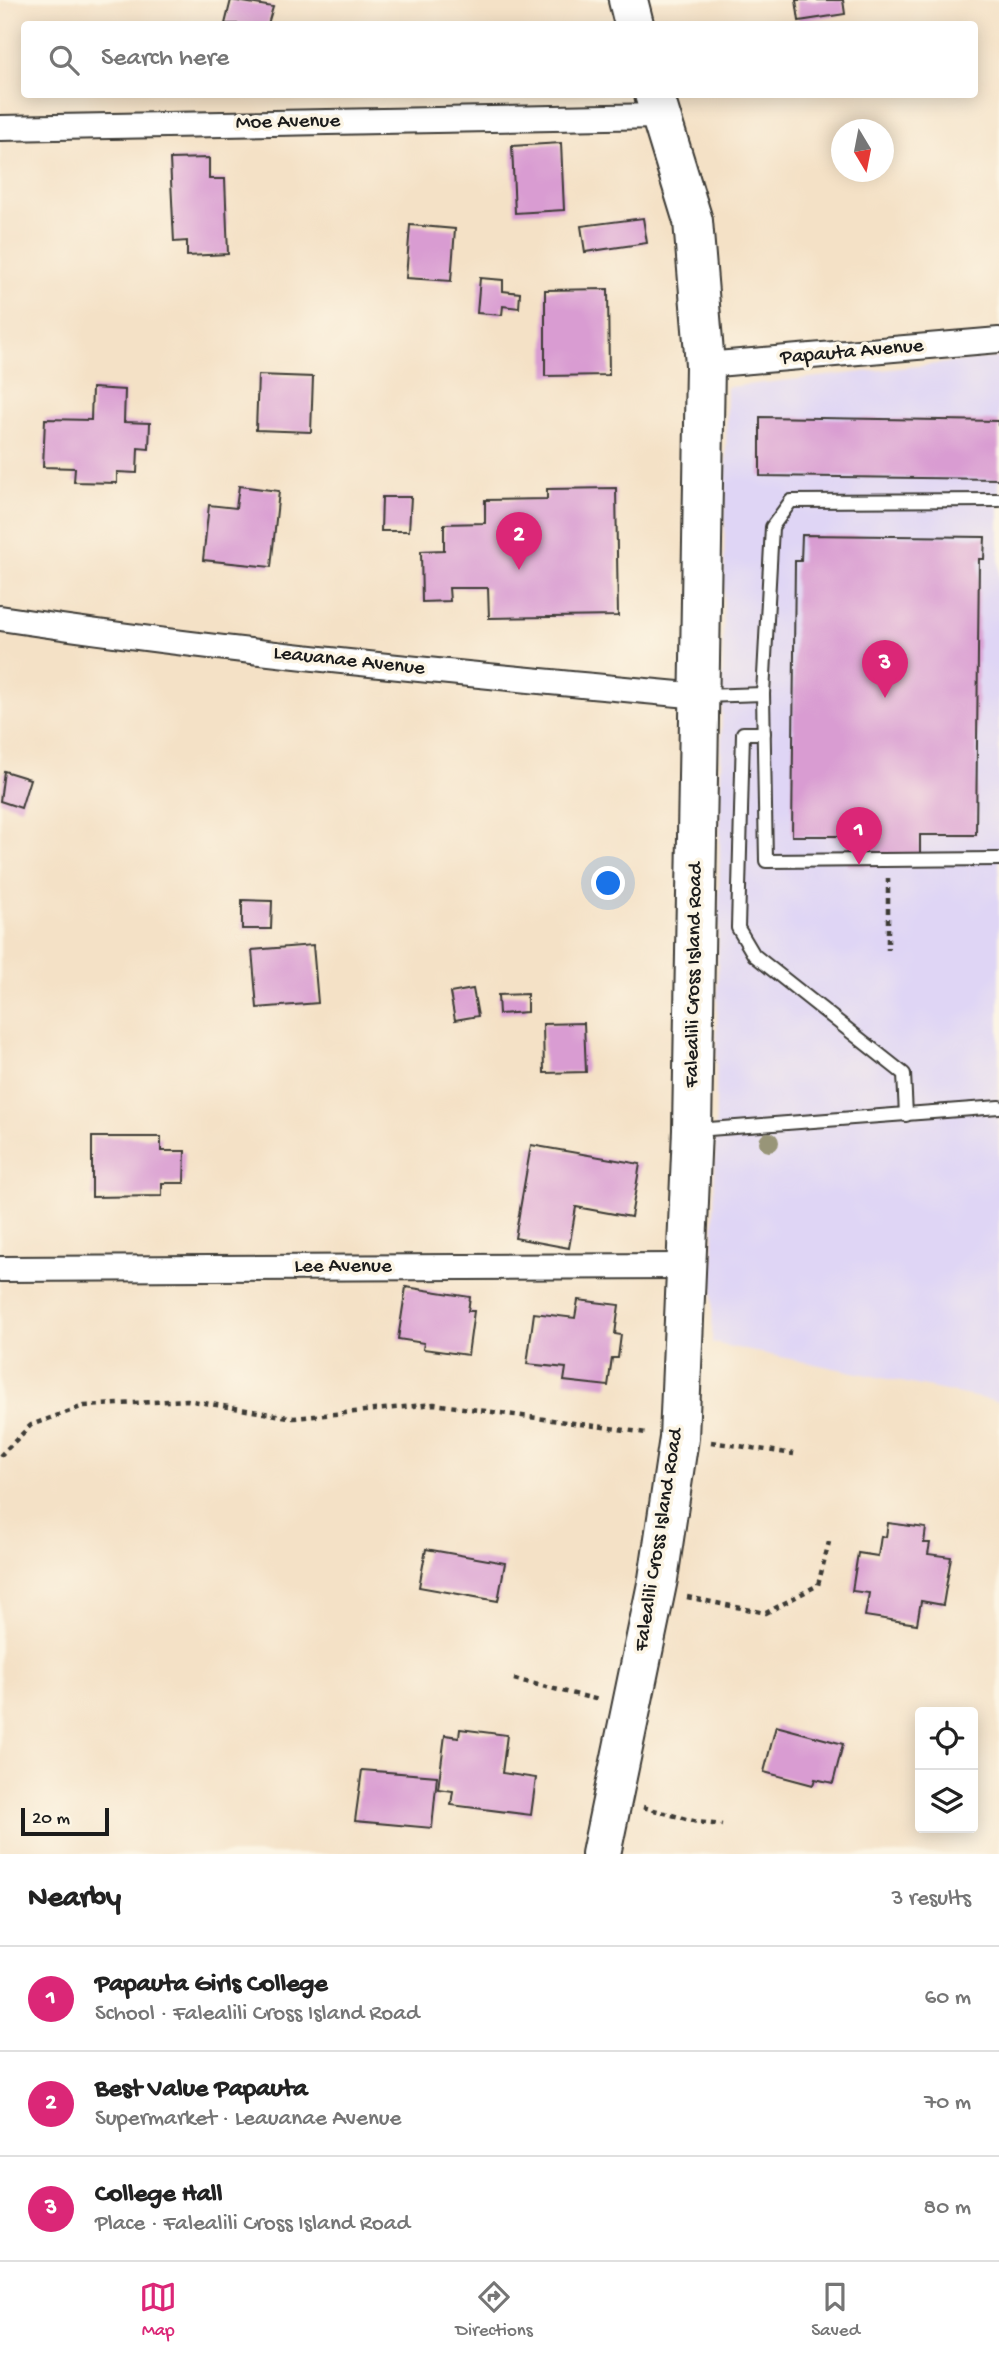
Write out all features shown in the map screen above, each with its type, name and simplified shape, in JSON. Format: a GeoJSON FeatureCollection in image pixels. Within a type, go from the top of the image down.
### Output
{"type":"FeatureCollection","features":[{"type":"Feature","properties":{"kind":"main road"},"geometry":{"type":"LineString","coordinates":[[628,0],[633,21]]}},
{"type":"Feature","properties":{"kind":"main road","name":"Falealili Cross Island Road"},"geometry":{"type":"LineString","coordinates":[[601,1854],[655,1591],[679,1438],[692,1130],[705,365],[693,221],[657,105]]}},
{"type":"Feature","properties":{"kind":"street","name":"Moe Avenue"},"geometry":{"type":"LineString","coordinates":[[0,128],[657,105]]}},
{"type":"Feature","properties":{"kind":"street","name":"Papauta Avenue"},"geometry":{"type":"LineString","coordinates":[[705,365],[999,341]]}},
{"type":"Feature","properties":{"kind":"street","name":"Leauanae Avenue"},"geometry":{"type":"LineString","coordinates":[[0,618],[139,639],[276,655],[699,696]]}},
{"type":"Feature","properties":{"kind":"street","name":"Lee Avenue"},"geometry":{"type":"LineString","coordinates":[[0,1269],[685,1266]]}},
{"type":"Feature","properties":{"kind":"lane"},"geometry":{"type":"LineString","coordinates":[[999,500],[791,501],[772,527],[763,694],[766,861],[999,859]]}},
{"type":"Feature","properties":{"kind":"lane"},"geometry":{"type":"LineString","coordinates":[[699,696],[763,694]]}},
{"type":"Feature","properties":{"kind":"lane"},"geometry":{"type":"LineString","coordinates":[[764,733],[743,733],[738,928],[754,955],[904,1074],[906,1115]]}},
{"type":"Feature","properties":{"kind":"lane"},"geometry":{"type":"LineString","coordinates":[[692,1130],[999,1107]]}},
{"type":"Feature","properties":{"kind":"path"},"geometry":{"type":"LineString","coordinates":[[888,860],[888,950]]}},
{"type":"Feature","properties":{"kind":"path"},"geometry":{"type":"LineString","coordinates":[[0,1456],[31,1425],[84,1406],[187,1400],[294,1418],[434,1404],[794,1454]]}},
{"type":"Feature","properties":{"kind":"path"},"geometry":{"type":"LineString","coordinates":[[655,1591],[766,1613],[818,1585],[829,1542]]}},
{"type":"Feature","properties":{"kind":"path"},"geometry":{"type":"LineString","coordinates":[[514,1679],[631,1706]]}},
{"type":"Feature","properties":{"kind":"path"},"geometry":{"type":"LineString","coordinates":[[612,1801],[722,1825]]}},
{"type":"Feature","properties":{"kind":"shaded area"},"geometry":{"type":"Polygon","coordinates":[[[999,357],[999,1402],[712,1343],[727,387],[999,357]]]}},
{"type":"Feature","properties":{"kind":"building"},"geometry":{"type":"Polygon","coordinates":[[[231,0],[273,7],[269,21],[226,21],[231,0]]]}},
{"type":"Feature","properties":{"kind":"building"},"geometry":{"type":"Polygon","coordinates":[[[796,0],[843,0],[845,14],[799,21],[796,0]]]}},
{"type":"Feature","properties":{"kind":"building"},"geometry":{"type":"Polygon","coordinates":[[[561,143],[564,210],[515,213],[512,146],[561,143]]]}},
{"type":"Feature","properties":{"kind":"building"},"geometry":{"type":"Polygon","coordinates":[[[209,158],[209,179],[225,179],[228,254],[187,256],[187,241],[174,242],[170,159],[209,158]]]}},
{"type":"Feature","properties":{"kind":"building"},"geometry":{"type":"Polygon","coordinates":[[[643,218],[647,243],[585,252],[581,226],[643,218]]]}},
{"type":"Feature","properties":{"kind":"building"},"geometry":{"type":"Polygon","coordinates":[[[410,225],[455,229],[451,281],[406,278],[410,225]]]}},
{"type":"Feature","properties":{"kind":"building"},"geometry":{"type":"Polygon","coordinates":[[[480,278],[503,280],[503,291],[520,293],[519,308],[503,306],[502,315],[477,313],[480,278]]]}},
{"type":"Feature","properties":{"kind":"building"},"geometry":{"type":"Polygon","coordinates":[[[608,289],[609,375],[545,376],[545,290],[608,289]]]}},
{"type":"Feature","properties":{"kind":"building"},"geometry":{"type":"Polygon","coordinates":[[[258,375],[313,377],[311,432],[256,430],[258,375]]]}},
{"type":"Feature","properties":{"kind":"building"},"geometry":{"type":"Polygon","coordinates":[[[92,388],[125,390],[124,422],[150,423],[149,449],[138,448],[137,473],[117,472],[117,483],[74,482],[75,468],[43,467],[45,419],[91,420],[92,388]]]}},
{"type":"Feature","properties":{"kind":"building"},"geometry":{"type":"Polygon","coordinates":[[[760,417],[999,421],[999,479],[760,476],[760,417]]]}},
{"type":"Feature","properties":{"kind":"building"},"geometry":{"type":"Polygon","coordinates":[[[239,486],[279,491],[271,567],[203,560],[209,505],[236,508],[239,486]]]}},
{"type":"Feature","properties":{"kind":"building"},"geometry":{"type":"Polygon","coordinates":[[[616,488],[618,616],[489,618],[488,588],[449,588],[450,601],[422,602],[421,551],[444,550],[444,524],[485,523],[485,500],[547,499],[547,489],[616,488]]]}},
{"type":"Feature","properties":{"kind":"building"},"geometry":{"type":"Polygon","coordinates":[[[382,497],[411,497],[409,531],[381,531],[382,497]]]}},
{"type":"Feature","properties":{"kind":"building"},"geometry":{"type":"Polygon","coordinates":[[[802,535],[985,537],[984,559],[979,559],[976,835],[920,835],[920,866],[847,865],[848,836],[792,836],[795,561],[801,561],[802,535]]]}},
{"type":"Feature","properties":{"kind":"building"},"geometry":{"type":"Polygon","coordinates":[[[4,771],[30,779],[21,808],[0,801],[4,771]]]}},
{"type":"Feature","properties":{"kind":"building"},"geometry":{"type":"Polygon","coordinates":[[[242,900],[272,901],[271,929],[242,929],[242,900]]]}},
{"type":"Feature","properties":{"kind":"building"},"geometry":{"type":"Polygon","coordinates":[[[313,945],[318,1003],[257,1008],[252,950],[313,945]]]}},
{"type":"Feature","properties":{"kind":"building"},"geometry":{"type":"Polygon","coordinates":[[[473,989],[478,1016],[455,1020],[450,993],[473,989]]]}},
{"type":"Feature","properties":{"kind":"building"},"geometry":{"type":"Polygon","coordinates":[[[527,994],[527,1012],[499,1014],[498,995],[527,994]]]}},
{"type":"Feature","properties":{"kind":"building"},"geometry":{"type":"Polygon","coordinates":[[[584,1023],[586,1072],[544,1073],[543,1024],[584,1023]]]}},
{"type":"Feature","properties":{"kind":"building"},"geometry":{"type":"Polygon","coordinates":[[[92,1137],[161,1137],[161,1151],[185,1151],[184,1183],[162,1183],[162,1196],[92,1197],[92,1137]]]}},
{"type":"Feature","properties":{"kind":"building"},"geometry":{"type":"Polygon","coordinates":[[[531,1145],[640,1164],[631,1217],[576,1207],[569,1248],[515,1238],[531,1145]]]}},
{"type":"Feature","properties":{"kind":"building"},"geometry":{"type":"Polygon","coordinates":[[[406,1287],[470,1297],[468,1311],[474,1311],[468,1355],[423,1349],[424,1343],[398,1339],[406,1287]]]}},
{"type":"Feature","properties":{"kind":"building"},"geometry":{"type":"Polygon","coordinates":[[[578,1300],[619,1305],[615,1334],[621,1335],[618,1358],[612,1358],[608,1386],[564,1381],[566,1368],[527,1364],[534,1313],[575,1318],[578,1300]]]}},
{"type":"Feature","properties":{"kind":"building"},"geometry":{"type":"Polygon","coordinates":[[[888,1523],[926,1528],[924,1543],[930,1543],[928,1554],[951,1557],[943,1605],[921,1601],[917,1624],[865,1616],[869,1593],[852,1591],[858,1553],[878,1556],[881,1536],[886,1537],[888,1523]]]}},
{"type":"Feature","properties":{"kind":"building"},"geometry":{"type":"Polygon","coordinates":[[[426,1549],[505,1563],[498,1601],[419,1587],[426,1549]]]}},
{"type":"Feature","properties":{"kind":"building"},"geometry":{"type":"Polygon","coordinates":[[[776,1726],[843,1744],[833,1783],[815,1779],[813,1785],[764,1772],[776,1726]]]}},
{"type":"Feature","properties":{"kind":"building"},"geometry":{"type":"Polygon","coordinates":[[[460,1729],[507,1735],[502,1773],[536,1778],[531,1815],[451,1805],[453,1791],[438,1789],[445,1735],[459,1737],[460,1729]]]}},
{"type":"Feature","properties":{"kind":"building"},"geometry":{"type":"Polygon","coordinates":[[[362,1770],[437,1776],[432,1828],[355,1821],[362,1770]]]}},
{"type":"Feature","properties":{"kind":"place","name":"Best Value Papauta"},"geometry":{"type":"Point","coordinates":[519,570]}},
{"type":"Feature","properties":{"kind":"place","name":"College Hall"},"geometry":{"type":"Point","coordinates":[885,698]}},
{"type":"Feature","properties":{"kind":"place","name":"Papauta Girls College"},"geometry":{"type":"Point","coordinates":[859,865]}}]}
